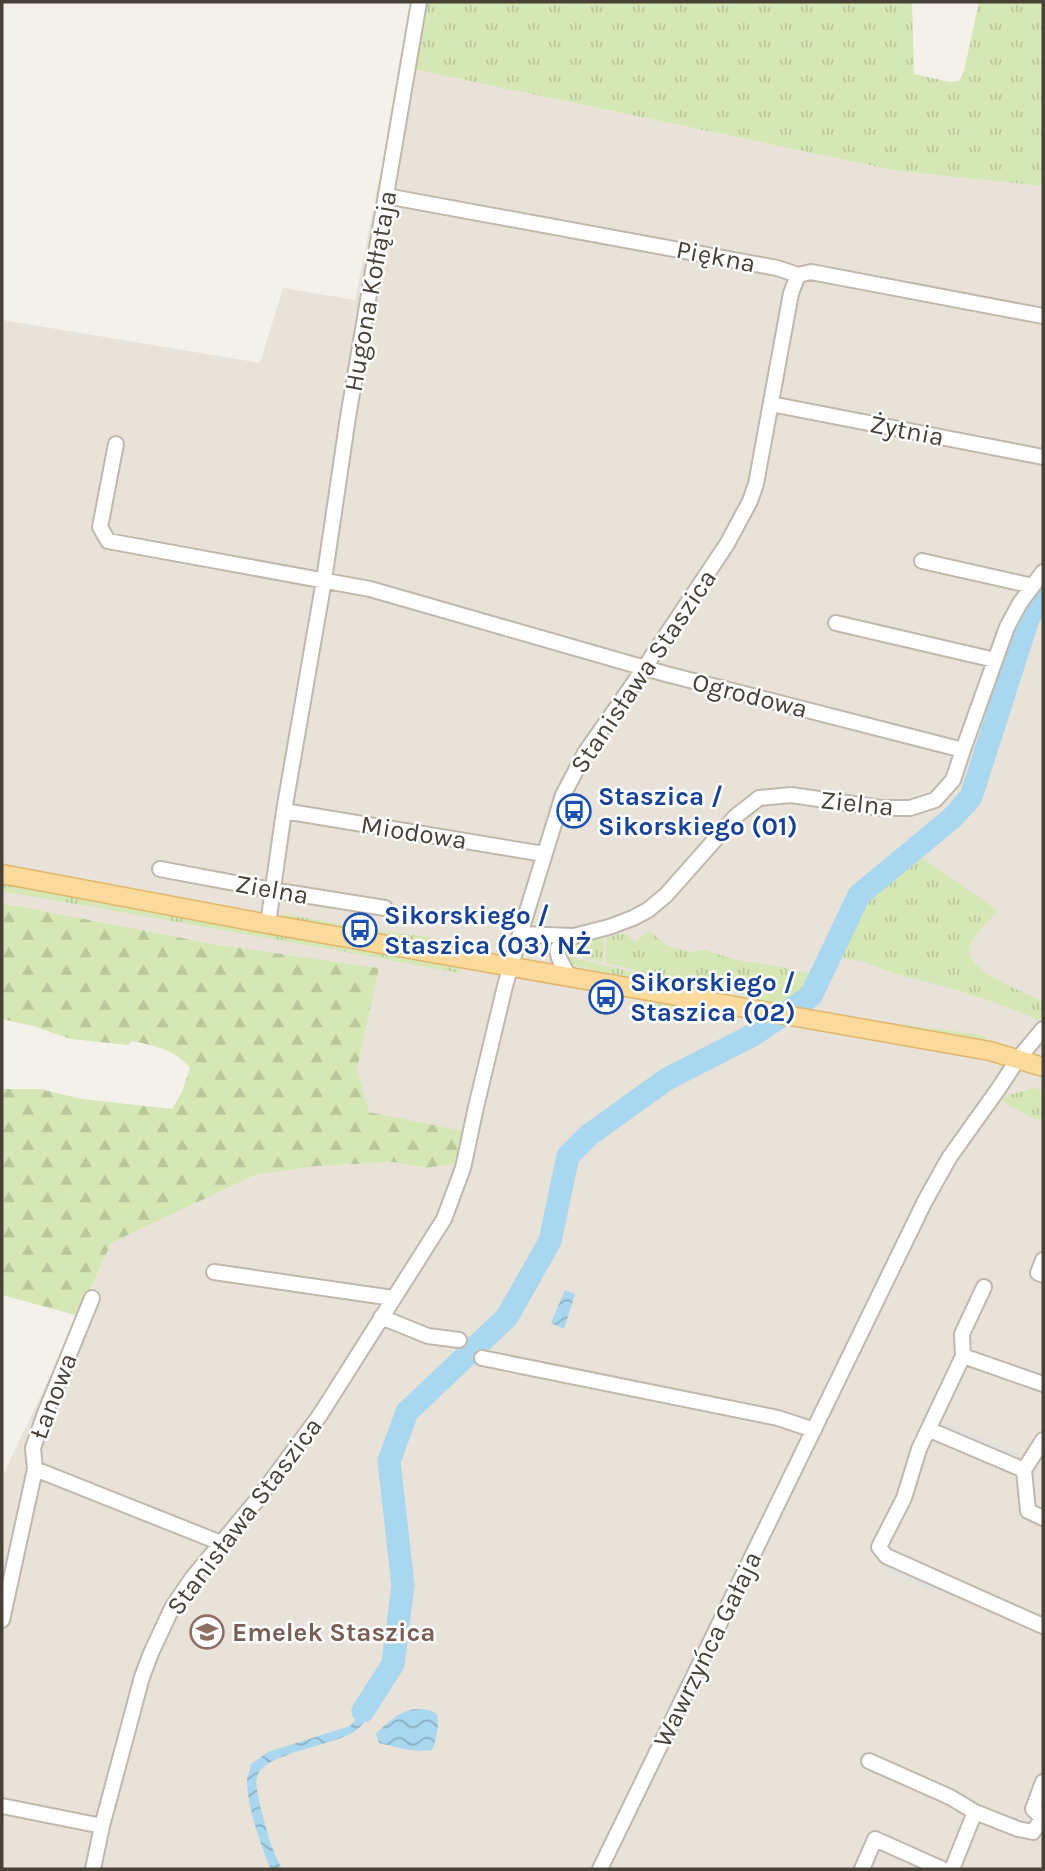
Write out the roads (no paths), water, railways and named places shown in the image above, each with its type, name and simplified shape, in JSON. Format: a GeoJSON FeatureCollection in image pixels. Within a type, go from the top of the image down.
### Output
{"type":"FeatureCollection","features":[{"type":"Feature","properties":{"kind":"main road"},"geometry":{"type":"LineString","coordinates":[[2,874],[268,924],[990,1051],[1043,1067]]}},
{"type":"Feature","properties":{"kind":"street","name":"Hugona Kołłątaja"},"geometry":{"type":"LineString","coordinates":[[268,924],[348,417],[419,2]]}},
{"type":"Feature","properties":{"kind":"street","name":"Piękna"},"geometry":{"type":"LineString","coordinates":[[386,195],[777,268],[798,275],[811,272],[1043,316]]}},
{"type":"Feature","properties":{"kind":"street","name":"Stanisława Staszica"},"geometry":{"type":"LineString","coordinates":[[93,1869],[142,1677],[150,1653],[173,1606],[320,1415],[444,1219],[463,1168],[511,967],[563,795],[585,753],[727,544],[750,501],[756,484],[792,293],[798,275]]}},
{"type":"Feature","properties":{"kind":"street","name":"Żytnia"},"geometry":{"type":"LineString","coordinates":[[771,404],[1043,457]]}},
{"type":"Feature","properties":{"kind":"street"},"geometry":{"type":"LineString","coordinates":[[116,444],[100,527],[108,541],[324,580]]}},
{"type":"Feature","properties":{"kind":"street"},"geometry":{"type":"LineString","coordinates":[[922,561],[1033,586]]}},
{"type":"Feature","properties":{"kind":"street"},"geometry":{"type":"LineString","coordinates":[[963,750],[1007,627],[1043,572]]}},
{"type":"Feature","properties":{"kind":"street","name":"Ogrodowa"},"geometry":{"type":"LineString","coordinates":[[324,580],[370,589],[680,678],[963,750]]}},
{"type":"Feature","properties":{"kind":"street"},"geometry":{"type":"LineString","coordinates":[[836,623],[995,660]]}},
{"type":"Feature","properties":{"kind":"street","name":"Zielna"},"geometry":{"type":"LineString","coordinates":[[520,934],[574,936],[609,927],[648,910],[666,895],[736,816],[759,798],[791,795],[881,808],[910,808],[935,800],[949,786],[963,750]]}},
{"type":"Feature","properties":{"kind":"street","name":"Miodowa"},"geometry":{"type":"LineString","coordinates":[[284,811],[544,853]]}},
{"type":"Feature","properties":{"kind":"street","name":"Zielna"},"geometry":{"type":"LineString","coordinates":[[160,869],[385,908]]}},
{"type":"Feature","properties":{"kind":"street"},"geometry":{"type":"LineString","coordinates":[[570,978],[557,951],[561,942],[574,936]]}},
{"type":"Feature","properties":{"kind":"street","name":"Wawrzyńca Gałaja"},"geometry":{"type":"LineString","coordinates":[[600,1869],[925,1201],[949,1158],[1018,1059],[1043,1029]]}},
{"type":"Feature","properties":{"kind":"street"},"geometry":{"type":"LineString","coordinates":[[1043,1260],[1038,1273],[1043,1275]]}},
{"type":"Feature","properties":{"kind":"street"},"geometry":{"type":"LineString","coordinates":[[214,1272],[393,1298]]}},
{"type":"Feature","properties":{"kind":"street"},"geometry":{"type":"LineString","coordinates":[[984,1287],[962,1334],[963,1356],[919,1449],[904,1498],[879,1547],[886,1556],[1043,1626]]}},
{"type":"Feature","properties":{"kind":"street","name":"Łanowa"},"geometry":{"type":"LineString","coordinates":[[2,1620],[35,1469],[33,1448],[92,1298]]}},
{"type":"Feature","properties":{"kind":"street"},"geometry":{"type":"LineString","coordinates":[[381,1317],[428,1336],[460,1340]]}},
{"type":"Feature","properties":{"kind":"street"},"geometry":{"type":"LineString","coordinates":[[963,1356],[1043,1384]]}},
{"type":"Feature","properties":{"kind":"street"},"geometry":{"type":"LineString","coordinates":[[482,1358],[778,1418],[814,1430]]}},
{"type":"Feature","properties":{"kind":"street"},"geometry":{"type":"LineString","coordinates":[[930,1430],[1024,1470]]}},
{"type":"Feature","properties":{"kind":"street"},"geometry":{"type":"LineString","coordinates":[[1043,1440],[1024,1470],[1028,1511],[1043,1518]]}},
{"type":"Feature","properties":{"kind":"street"},"geometry":{"type":"LineString","coordinates":[[35,1469],[221,1543]]}},
{"type":"Feature","properties":{"kind":"street"},"geometry":{"type":"LineString","coordinates":[[869,1761],[950,1797],[975,1812],[1033,1832],[1042,1818],[1033,1809],[1043,1782]]}},
{"type":"Feature","properties":{"kind":"street"},"geometry":{"type":"LineString","coordinates":[[2,1806],[102,1826]]}},
{"type":"Feature","properties":{"kind":"street"},"geometry":{"type":"LineString","coordinates":[[952,1869],[975,1812]]}},
{"type":"Feature","properties":{"kind":"street"},"geometry":{"type":"LineString","coordinates":[[862,1869],[875,1839],[942,1869]]}},
{"type":"Feature","properties":{"kind":"water"},"geometry":{"type":"Polygon","coordinates":[[[565,1290],[575,1294],[564,1329],[551,1323],[565,1290]]]}},
{"type":"Feature","properties":{"kind":"water"},"geometry":{"type":"Polygon","coordinates":[[[385,1685],[372,1712],[358,1729],[343,1737],[288,1754],[266,1765],[259,1772],[256,1786],[261,1809],[272,1847],[282,1869],[271,1869],[249,1801],[247,1780],[251,1764],[268,1752],[350,1726],[376,1687],[385,1685]]]}},
{"type":"Feature","properties":{"kind":"water"},"geometry":{"type":"Polygon","coordinates":[[[418,1709],[436,1714],[437,1732],[432,1750],[412,1750],[379,1743],[376,1734],[395,1717],[418,1709]]]}},
{"type":"Feature","properties":{"kind":"waterway"},"geometry":{"type":"LineString","coordinates":[[363,1711],[393,1664],[403,1585],[389,1461],[407,1412],[507,1317],[550,1241],[568,1156],[589,1135],[667,1079],[753,1035],[811,996],[859,895],[952,818],[971,797],[1029,616],[1043,599]]}},
{"type":"Feature","properties":{"kind":"place","name":"Staszica / Sikorskiego (01)"},"geometry":{"type":"Point","coordinates":[574,811]}},
{"type":"Feature","properties":{"kind":"place","name":"Sikorskiego / Staszica (03) NŻ"},"geometry":{"type":"Point","coordinates":[360,930]}},
{"type":"Feature","properties":{"kind":"place","name":"Sikorskiego / Staszica (02)"},"geometry":{"type":"Point","coordinates":[606,997]}},
{"type":"Feature","properties":{"kind":"place","name":"Emelek Staszica"},"geometry":{"type":"Point","coordinates":[207,1632]}}]}
